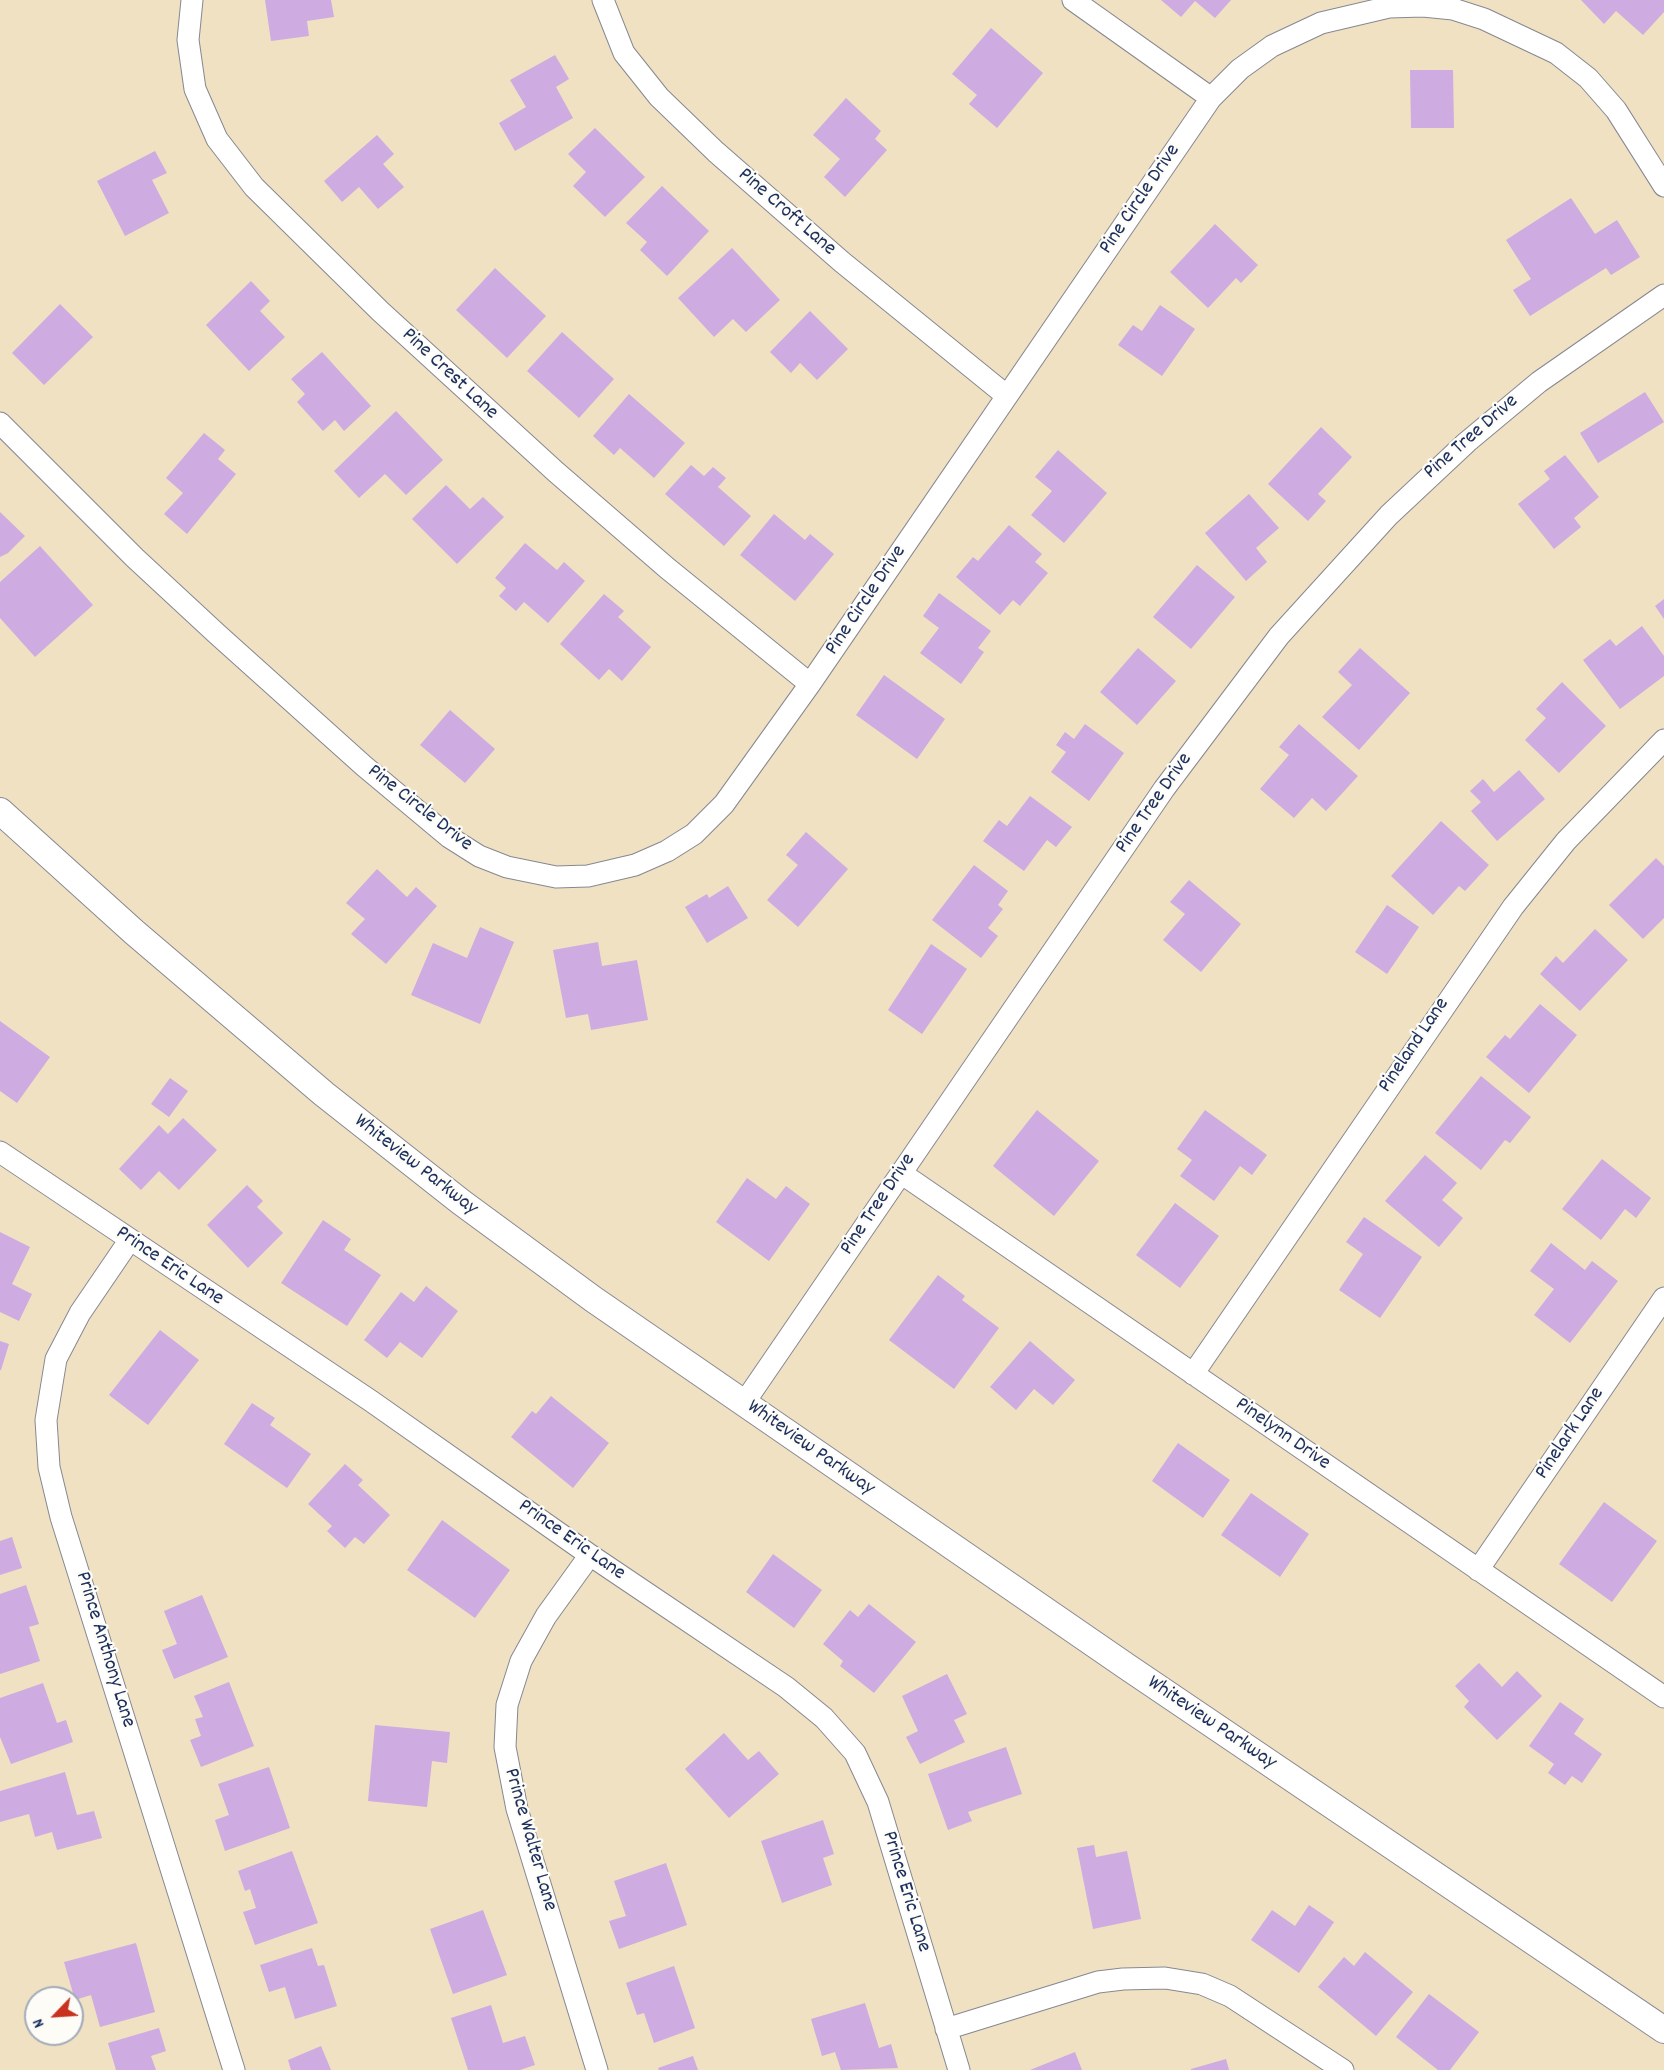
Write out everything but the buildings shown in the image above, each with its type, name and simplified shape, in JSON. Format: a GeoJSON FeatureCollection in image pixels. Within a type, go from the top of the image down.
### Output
{"type":"FeatureCollection","features":[{"type":"Feature","properties":{"kind":"street","name":"Pine Crest Lane"},"geometry":{"type":"LineString","coordinates":[[192,0],[188,40],[195,89],[217,139],[254,187],[380,311],[556,472],[667,568],[810,684]]}},
{"type":"Feature","properties":{"kind":"street","name":"Pine Croft Lane"},"geometry":{"type":"LineString","coordinates":[[603,0],[624,53],[646,82],[676,114],[842,262],[1007,396]]}},
{"type":"Feature","properties":{"kind":"street"},"geometry":{"type":"LineString","coordinates":[[1073,0],[1210,98]]}},
{"type":"Feature","properties":{"kind":"street","name":"Pine Circle Drive"},"geometry":{"type":"LineString","coordinates":[[0,423],[135,558],[301,711],[449,837],[479,856],[507,867],[556,877],[588,876],[635,866],[681,844],[724,804],[810,684],[1210,98],[1256,57],[1297,32],[1364,11],[1423,3],[1453,9],[1484,19],[1556,53],[1588,78],[1616,110],[1664,186]]}},
{"type":"Feature","properties":{"kind":"street","name":"Pine Tree Drive"},"geometry":{"type":"LineString","coordinates":[[744,1403],[1189,754],[1242,682],[1312,597],[1420,484],[1512,403],[1592,343],[1664,295]]}},
{"type":"Feature","properties":{"kind":"street","name":"Pineland Lane"},"geometry":{"type":"LineString","coordinates":[[1193,1374],[1513,907],[1566,842],[1664,740]]}},
{"type":"Feature","properties":{"kind":"street","name":"Whiteview Parkway"},"geometry":{"type":"LineString","coordinates":[[0,811],[247,1030],[368,1130],[593,1299],[1097,1646],[1664,2030]]}},
{"type":"Feature","properties":{"kind":"street","name":"Prince Eric Lane"},"geometry":{"type":"LineString","coordinates":[[0,1152],[129,1241],[371,1401],[590,1555],[786,1687],[824,1718],[847,1742],[864,1768],[878,1802],[959,2070]]}},
{"type":"Feature","properties":{"kind":"street","name":"Pinelynn Drive"},"geometry":{"type":"LineString","coordinates":[[901,1173],[1664,1697]]}},
{"type":"Feature","properties":{"kind":"street","name":"Prince Anthony Lane"},"geometry":{"type":"LineString","coordinates":[[129,1241],[80,1313],[56,1359],[46,1420],[49,1467],[61,1517],[234,2070]]}},
{"type":"Feature","properties":{"kind":"street","name":"Pinelark Lane"},"geometry":{"type":"LineString","coordinates":[[1478,1570],[1664,1298]]}},
{"type":"Feature","properties":{"kind":"street","name":"Prince Walter Lane"},"geometry":{"type":"LineString","coordinates":[[590,1555],[546,1616],[521,1661],[507,1705],[505,1747],[510,1786],[597,2070]]}},
{"type":"Feature","properties":{"kind":"street"},"geometry":{"type":"LineString","coordinates":[[946,2029],[1098,1982],[1123,1978],[1165,1978],[1202,1984],[1230,1996],[1342,2070]]}}]}
